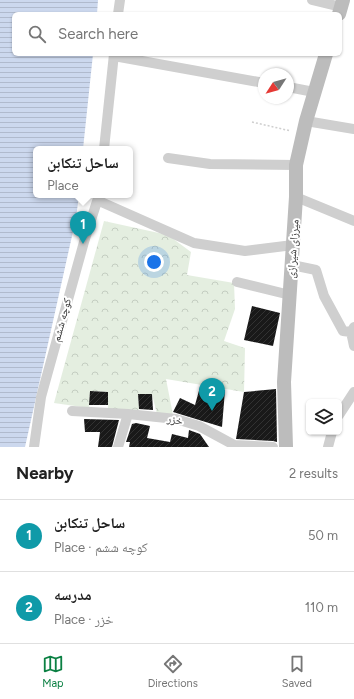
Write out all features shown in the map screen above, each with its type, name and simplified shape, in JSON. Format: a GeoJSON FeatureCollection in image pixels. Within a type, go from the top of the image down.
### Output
{"type":"FeatureCollection","features":[{"type":"Feature","properties":{"kind":"main road","name":"میرزای شیرازی"},"geometry":{"type":"LineString","coordinates":[[286,447],[284,382],[296,197],[296,165],[304,127],[325,56]]}},
{"type":"Feature","properties":{"kind":"street"},"geometry":{"type":"LineString","coordinates":[[118,12],[120,0]]}},
{"type":"Feature","properties":{"kind":"street"},"geometry":{"type":"LineString","coordinates":[[312,0],[341,7]]}},
{"type":"Feature","properties":{"kind":"street"},"geometry":{"type":"LineString","coordinates":[[104,146],[114,56]]}},
{"type":"Feature","properties":{"kind":"street"},"geometry":{"type":"LineString","coordinates":[[119,56],[258,82]]}},
{"type":"Feature","properties":{"kind":"street"},"geometry":{"type":"LineString","coordinates":[[294,88],[314,92]]}},
{"type":"Feature","properties":{"kind":"street"},"geometry":{"type":"LineString","coordinates":[[304,127],[354,129]]}},
{"type":"Feature","properties":{"kind":"street"},"geometry":{"type":"LineString","coordinates":[[168,158],[210,164],[296,165]]}},
{"type":"Feature","properties":{"kind":"street"},"geometry":{"type":"LineString","coordinates":[[296,197],[354,221]]}},
{"type":"Feature","properties":{"kind":"street"},"geometry":{"type":"LineString","coordinates":[[99,198],[194,243],[245,251],[293,245]]}},
{"type":"Feature","properties":{"kind":"street","name":"کوچه ششم"},"geometry":{"type":"LineString","coordinates":[[34,447],[41,397],[84,242],[99,198]]}},
{"type":"Feature","properties":{"kind":"street"},"geometry":{"type":"LineString","coordinates":[[292,264],[316,270],[324,296],[343,331],[353,330],[354,346]]}},
{"type":"Feature","properties":{"kind":"street"},"geometry":{"type":"LineString","coordinates":[[237,282],[290,295]]}},
{"type":"Feature","properties":{"kind":"street"},"geometry":{"type":"LineString","coordinates":[[342,410],[354,392]]}},
{"type":"Feature","properties":{"kind":"street","name":"خزر"},"geometry":{"type":"LineString","coordinates":[[72,412],[128,414],[182,421],[199,426],[234,445],[273,447]]}},
{"type":"Feature","properties":{"kind":"street"},"geometry":{"type":"LineString","coordinates":[[118,447],[128,414]]}},
{"type":"Feature","properties":{"kind":"street"},"geometry":{"type":"LineString","coordinates":[[328,447],[331,435]]}},
{"type":"Feature","properties":{"kind":"path"},"geometry":{"type":"LineString","coordinates":[[252,122],[304,127]]}},
{"type":"Feature","properties":{"kind":"green space"},"geometry":{"type":"Polygon","coordinates":[[[104,221],[168,235],[191,252],[187,275],[234,283],[235,309],[224,341],[245,348],[244,392],[166,379],[173,415],[157,414],[152,394],[138,394],[139,410],[108,410],[108,392],[90,391],[89,408],[54,403],[104,221]]]}},
{"type":"Feature","properties":{"kind":"water"},"geometry":{"type":"Polygon","coordinates":[[[0,0],[98,0],[97,12],[12,12],[12,56],[93,56],[83,146],[33,146],[33,198],[79,198],[76,218],[25,447],[0,447],[0,0]]]}},
{"type":"Feature","properties":{"kind":"building"},"geometry":{"type":"Polygon","coordinates":[[[252,306],[280,313],[273,346],[244,340],[252,306]]]}},
{"type":"Feature","properties":{"kind":"building"},"geometry":{"type":"Polygon","coordinates":[[[200,387],[225,390],[222,427],[173,412],[180,398],[195,405],[200,387]]]}},
{"type":"Feature","properties":{"kind":"building"},"geometry":{"type":"Polygon","coordinates":[[[276,389],[277,442],[236,439],[244,392],[276,389]]]}},
{"type":"Feature","properties":{"kind":"building"},"geometry":{"type":"Polygon","coordinates":[[[90,391],[108,392],[108,405],[89,405],[90,391]]]}},
{"type":"Feature","properties":{"kind":"building"},"geometry":{"type":"Polygon","coordinates":[[[138,394],[152,394],[153,410],[139,409],[138,394]]]}},
{"type":"Feature","properties":{"kind":"building"},"geometry":{"type":"Polygon","coordinates":[[[84,419],[119,420],[112,447],[98,447],[100,432],[85,432],[84,419]]]}},
{"type":"Feature","properties":{"kind":"building"},"geometry":{"type":"Polygon","coordinates":[[[136,423],[150,426],[147,438],[170,442],[172,434],[188,438],[189,430],[200,434],[209,447],[129,447],[130,442],[126,442],[132,424],[136,423]]]}},
{"type":"Feature","properties":{"kind":"place","name":"ساحل تنکابن"},"geometry":{"type":"Point","coordinates":[83,244]}},
{"type":"Feature","properties":{"kind":"place","name":"مدرسه"},"geometry":{"type":"Point","coordinates":[212,411]}}]}
